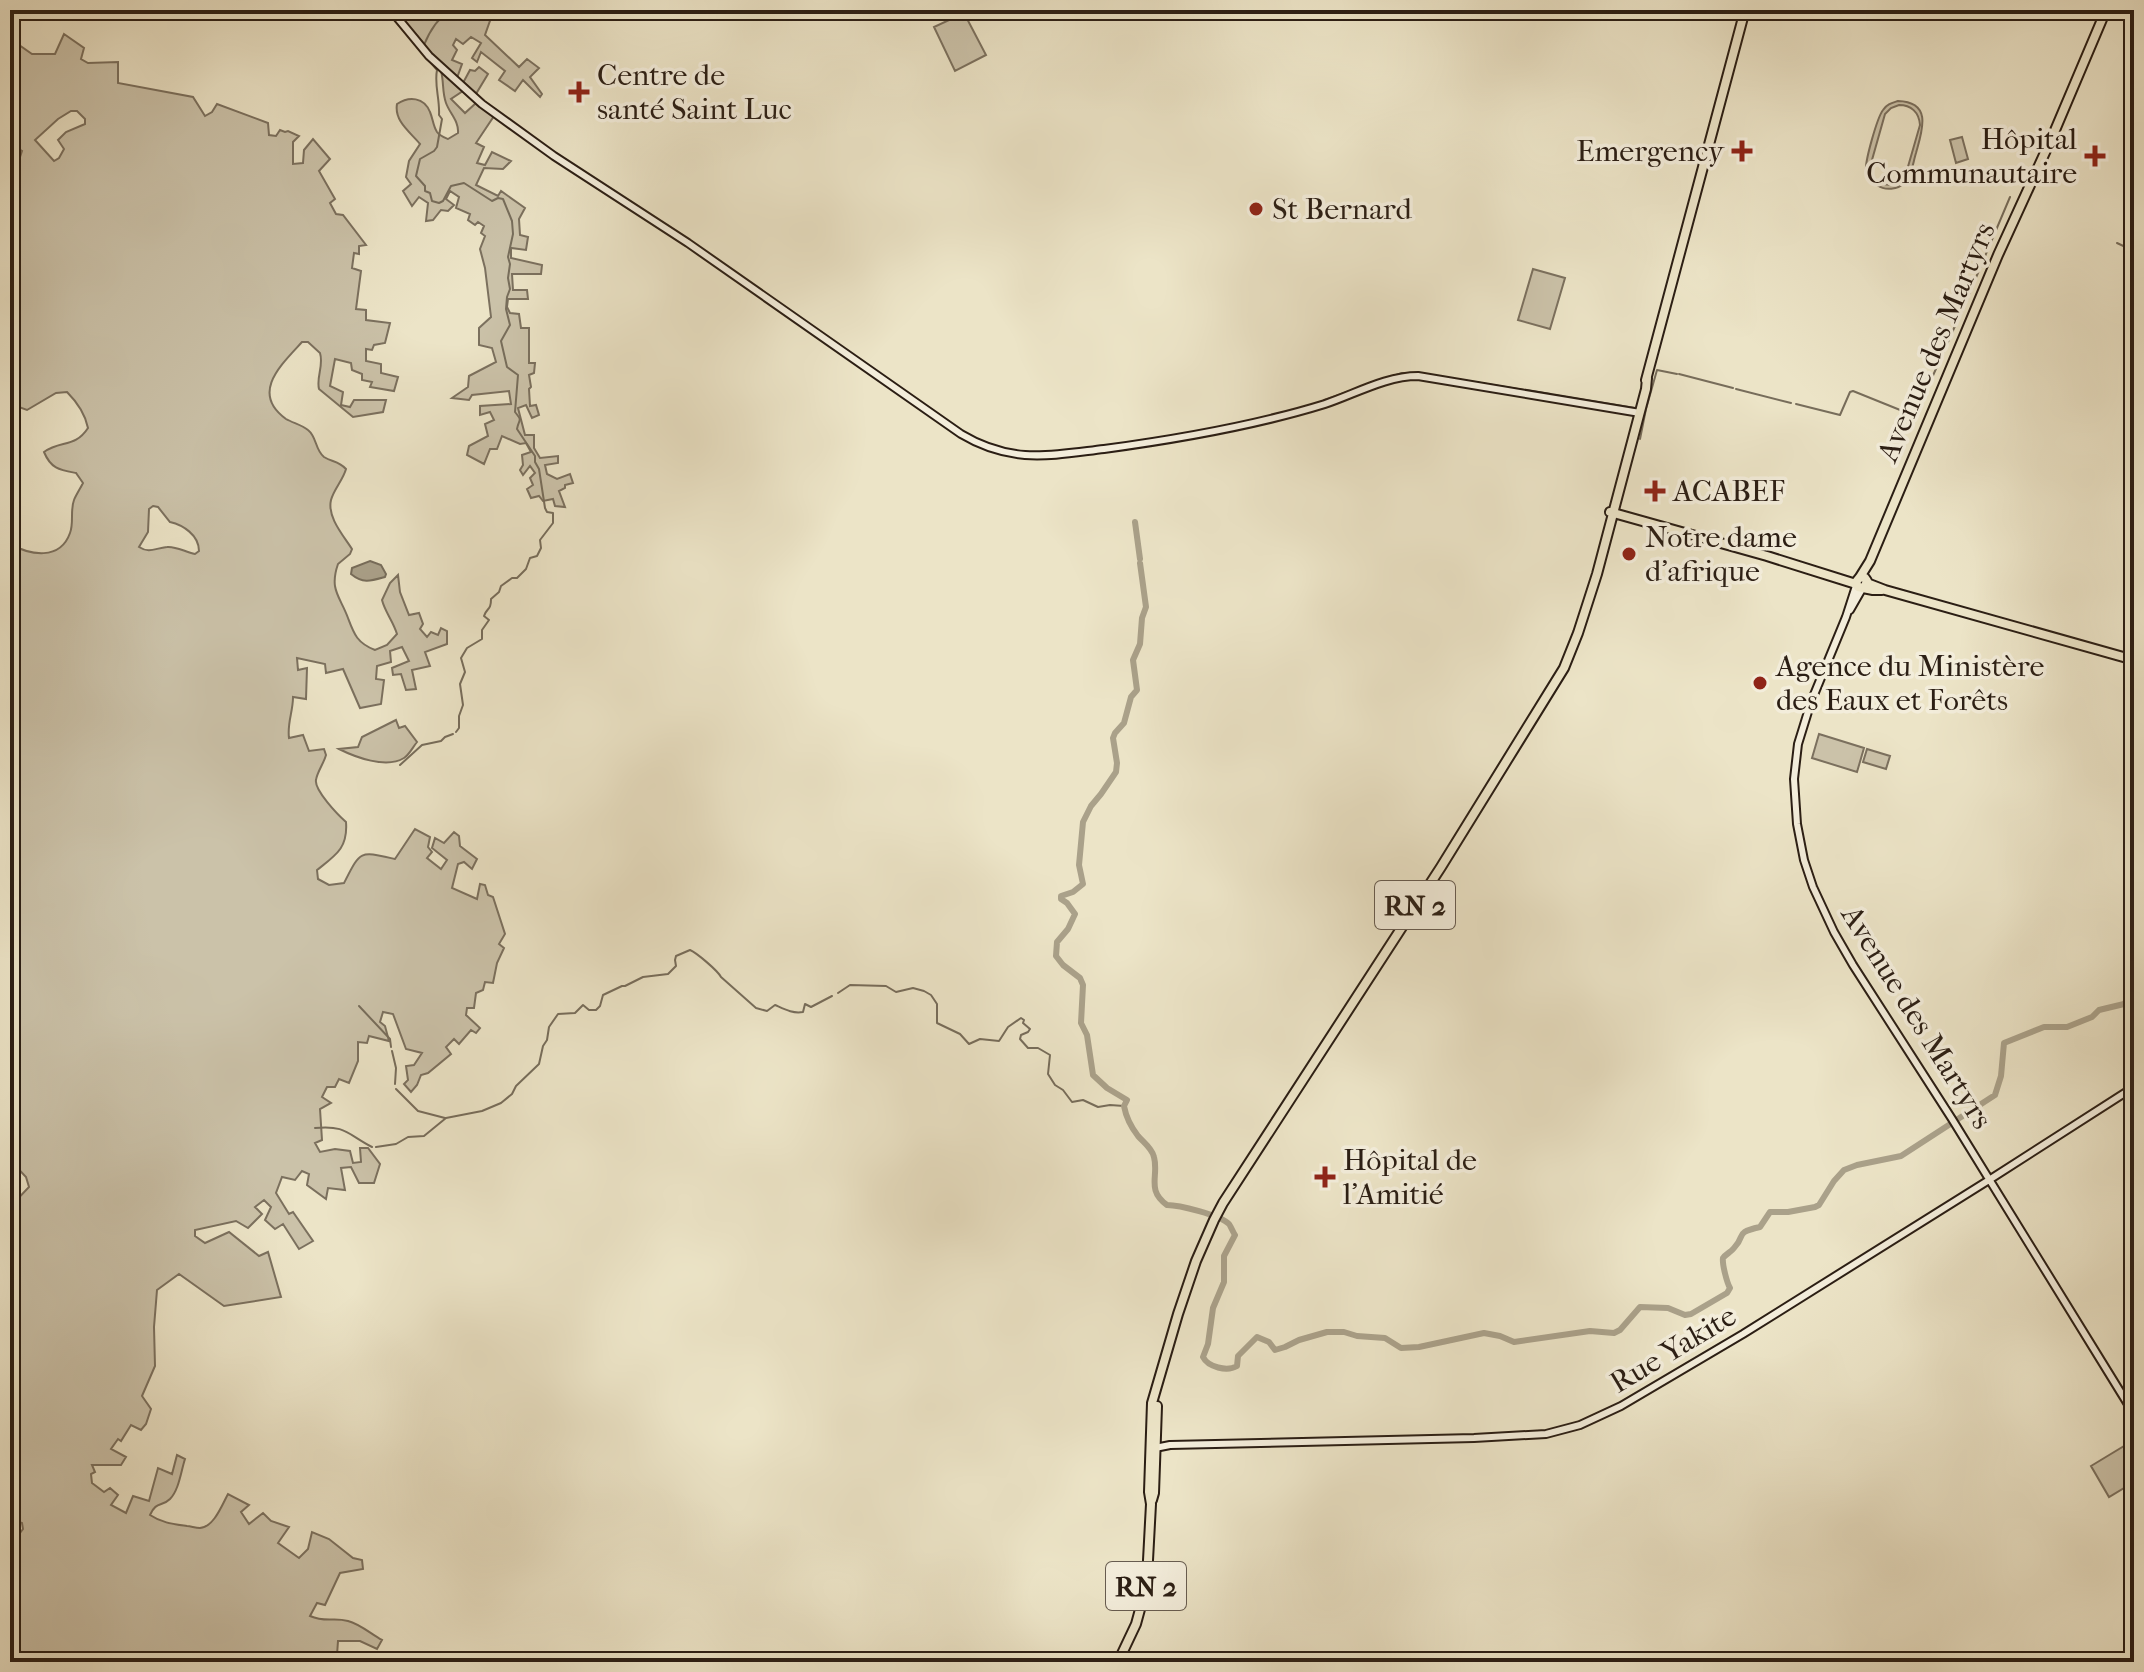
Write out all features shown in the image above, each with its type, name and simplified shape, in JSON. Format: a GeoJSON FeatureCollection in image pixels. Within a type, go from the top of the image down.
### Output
{"type":"FeatureCollection","features":[{"type":"Feature","properties":{"kind":"main road"},"geometry":{"type":"LineString","coordinates":[[391,10],[429,56],[488,109],[688,243],[949,426],[975,443],[995,451],[1026,455],[1067,453],[1192,434],[1325,404],[1403,376],[1638,413]]}},
{"type":"Feature","properties":{"kind":"main road","name":"RN 2"},"geometry":{"type":"LineString","coordinates":[[1591,586],[1597,574],[1675,266],[1745,10]]}},
{"type":"Feature","properties":{"kind":"main road","name":"Avenue des Martyrs"},"geometry":{"type":"LineString","coordinates":[[2106,10],[1998,255],[1811,702],[1798,744],[1794,779],[1797,824],[1804,860],[1834,932],[2134,1414]]}},
{"type":"Feature","properties":{"kind":"main road","name":"RN 2"},"geometry":{"type":"LineString","coordinates":[[1118,1662],[1136,1624],[1147,1579],[1154,1493],[1153,1443],[1157,1390],[1196,1261],[1215,1217],[1554,686],[1578,633],[1638,413]]}},
{"type":"Feature","properties":{"kind":"main road"},"geometry":{"type":"LineString","coordinates":[[1616,501],[1625,517]]}},
{"type":"Feature","properties":{"kind":"main road"},"geometry":{"type":"LineString","coordinates":[[1611,513],[1861,583],[1873,590],[1884,590],[2134,660]]}},
{"type":"Feature","properties":{"kind":"main road"},"geometry":{"type":"LineString","coordinates":[[1609,528],[1625,517]]}},
{"type":"Feature","properties":{"kind":"main road","name":"Rue Yakite"},"geometry":{"type":"LineString","coordinates":[[1153,1443],[1424,1441],[1546,1434],[1572,1428],[1611,1412],[1692,1365],[2134,1087]]}},
{"type":"Feature","properties":{"kind":"shaded area"},"geometry":{"type":"Polygon","coordinates":[[[390,10],[489,10],[492,15],[485,35],[519,67],[527,59],[539,68],[530,77],[542,94],[540,97],[523,80],[515,91],[499,80],[505,71],[481,52],[477,62],[472,58],[481,43],[471,37],[463,44],[456,39],[453,45],[457,50],[452,60],[462,64],[457,78],[463,83],[470,70],[475,71],[479,67],[488,74],[476,94],[494,116],[476,143],[484,147],[477,163],[485,165],[492,152],[511,161],[503,169],[484,168],[476,185],[498,196],[501,191],[525,208],[519,219],[520,235],[528,237],[526,250],[511,248],[511,258],[542,265],[541,274],[512,274],[513,290],[527,290],[528,299],[508,299],[507,307],[510,313],[519,314],[521,328],[529,328],[529,363],[535,363],[534,373],[529,375],[530,406],[536,405],[539,415],[532,418],[526,405],[518,408],[525,435],[534,435],[534,448],[540,458],[558,456],[558,463],[545,465],[547,474],[557,479],[570,474],[573,483],[559,491],[565,507],[555,506],[553,499],[543,501],[539,496],[531,498],[527,489],[533,485],[530,478],[535,473],[530,466],[523,475],[520,470],[522,455],[531,452],[526,443],[520,444],[502,436],[497,449],[490,449],[484,464],[467,455],[469,446],[488,436],[485,424],[494,420],[490,412],[480,415],[480,406],[511,404],[509,391],[472,395],[469,400],[452,398],[468,387],[469,376],[496,362],[492,348],[479,345],[479,328],[491,317],[480,249],[485,236],[481,233],[484,226],[478,222],[475,225],[468,220],[470,214],[456,208],[459,197],[450,191],[446,199],[454,205],[448,211],[441,210],[433,220],[426,221],[428,203],[419,197],[412,206],[403,191],[411,184],[406,177],[409,161],[420,144],[400,121],[397,104],[411,99],[424,103],[437,132],[448,139],[458,133],[458,129],[445,99],[441,71],[394,20],[390,10]],[[463,91],[451,99],[465,113],[476,103],[463,91]]]}},
{"type":"Feature","properties":{"kind":"shaded area"},"geometry":{"type":"Polygon","coordinates":[[[964,13],[986,55],[955,71],[934,27],[964,13]]]}},
{"type":"Feature","properties":{"kind":"shaded area"},"geometry":{"type":"Polygon","coordinates":[[[64,34],[84,48],[81,59],[88,63],[118,62],[118,83],[193,97],[205,116],[217,104],[268,123],[269,135],[276,136],[280,130],[299,136],[293,142],[293,164],[303,163],[304,150],[313,139],[330,159],[319,171],[335,199],[330,203],[336,214],[343,215],[366,245],[359,246],[359,254],[354,253],[352,268],[361,271],[356,309],[366,310],[366,320],[390,323],[385,343],[374,345],[372,350],[366,349],[366,361],[381,364],[381,373],[398,377],[394,391],[370,387],[372,382],[362,380],[362,374],[352,370],[351,363],[335,359],[330,386],[343,392],[341,405],[350,407],[354,400],[386,400],[383,412],[353,417],[319,389],[320,353],[308,342],[302,342],[278,370],[270,389],[270,399],[286,419],[311,433],[324,457],[346,469],[330,506],[337,526],[352,549],[338,564],[335,580],[337,592],[357,637],[375,650],[387,645],[397,634],[382,600],[390,583],[398,575],[400,592],[409,615],[419,613],[423,624],[420,629],[427,637],[431,632],[438,635],[441,628],[447,631],[447,644],[425,652],[430,666],[412,670],[416,689],[406,690],[401,674],[393,675],[392,668],[409,661],[402,647],[390,651],[391,662],[377,666],[376,679],[384,680],[381,704],[360,708],[343,669],[326,673],[325,664],[297,658],[298,670],[307,668],[306,699],[293,697],[289,738],[303,735],[309,751],[324,749],[326,755],[316,784],[327,802],[346,822],[343,845],[317,870],[318,879],[329,885],[344,883],[358,859],[368,854],[395,859],[415,829],[430,837],[428,847],[432,852],[427,858],[441,869],[447,860],[432,848],[435,838],[444,843],[454,832],[459,836],[460,846],[477,859],[472,869],[464,862],[458,864],[452,888],[477,899],[480,884],[485,885],[488,895],[493,897],[505,934],[499,944],[504,948],[493,983],[485,982],[483,990],[476,993],[474,1008],[467,1008],[466,1015],[480,1028],[476,1033],[471,1030],[459,1044],[454,1039],[446,1047],[451,1054],[421,1075],[411,1092],[404,1084],[408,1080],[406,1066],[414,1065],[422,1053],[406,1049],[393,1014],[383,1012],[380,1022],[385,1026],[389,1041],[369,1036],[367,1043],[358,1042],[358,1061],[349,1083],[339,1079],[335,1087],[327,1087],[322,1097],[331,1103],[320,1109],[322,1140],[315,1143],[320,1152],[335,1149],[350,1151],[353,1163],[361,1162],[360,1148],[368,1148],[380,1164],[374,1183],[359,1183],[351,1167],[341,1168],[345,1190],[328,1188],[326,1199],[307,1185],[309,1174],[302,1171],[295,1180],[282,1177],[276,1193],[289,1214],[293,1212],[313,1241],[299,1249],[283,1224],[275,1229],[265,1220],[271,1207],[264,1200],[255,1207],[262,1214],[248,1228],[236,1221],[195,1230],[195,1236],[205,1243],[229,1232],[259,1256],[268,1252],[281,1297],[224,1306],[179,1274],[157,1290],[155,1366],[142,1396],[151,1409],[146,1424],[141,1430],[131,1425],[121,1441],[118,1439],[111,1449],[126,1457],[121,1465],[92,1465],[95,1472],[91,1474],[92,1483],[104,1492],[110,1488],[118,1495],[111,1505],[126,1513],[133,1496],[149,1501],[158,1468],[172,1474],[177,1455],[185,1459],[178,1486],[170,1499],[152,1511],[150,1515],[154,1518],[172,1524],[205,1527],[217,1515],[228,1494],[249,1505],[241,1512],[249,1524],[263,1513],[271,1521],[289,1527],[278,1543],[299,1558],[308,1549],[312,1532],[329,1539],[353,1558],[362,1560],[363,1569],[340,1573],[325,1605],[317,1603],[310,1616],[352,1622],[382,1640],[377,1649],[360,1641],[338,1641],[337,1655],[349,1656],[350,1662],[10,1662],[10,1546],[23,1529],[22,1523],[10,1519],[10,1207],[29,1187],[26,1177],[10,1160],[10,544],[26,551],[44,553],[52,552],[65,542],[71,529],[74,500],[83,483],[76,473],[53,465],[44,452],[73,441],[88,428],[80,408],[67,392],[56,393],[27,410],[16,406],[12,397],[20,377],[10,364],[10,170],[22,151],[10,149],[10,51],[19,45],[32,54],[55,54],[64,34]],[[71,111],[35,140],[54,161],[64,149],[58,140],[66,132],[85,124],[85,119],[77,111],[71,111]],[[158,507],[149,509],[148,532],[139,547],[150,550],[170,547],[195,554],[199,551],[196,540],[189,532],[170,522],[158,507]]]}},
{"type":"Feature","properties":{"kind":"shaded area"},"geometry":{"type":"Polygon","coordinates":[[[1898,101],[1916,106],[1921,112],[1922,127],[1909,176],[1899,187],[1888,189],[1871,181],[1866,165],[1881,115],[1886,106],[1898,101]],[[1903,105],[1891,108],[1885,114],[1870,167],[1874,178],[1886,184],[1897,183],[1905,177],[1920,125],[1916,113],[1903,105]]]}},
{"type":"Feature","properties":{"kind":"shaded area"},"geometry":{"type":"Polygon","coordinates":[[[1962,137],[1968,159],[1956,163],[1950,140],[1962,137]]]}},
{"type":"Feature","properties":{"kind":"shaded area"},"geometry":{"type":"Polygon","coordinates":[[[1533,269],[1565,278],[1550,329],[1518,320],[1533,269]]]}},
{"type":"Feature","properties":{"kind":"shaded area"},"geometry":{"type":"Polygon","coordinates":[[[370,561],[381,565],[385,577],[367,581],[351,574],[352,568],[370,561]]]}},
{"type":"Feature","properties":{"kind":"shaded area"},"geometry":{"type":"Polygon","coordinates":[[[396,720],[399,728],[405,726],[417,742],[404,758],[380,762],[339,749],[358,747],[362,737],[396,720]]]}},
{"type":"Feature","properties":{"kind":"shaded area"},"geometry":{"type":"Polygon","coordinates":[[[1819,734],[1864,748],[1857,772],[1812,758],[1819,734]]]}},
{"type":"Feature","properties":{"kind":"shaded area"},"geometry":{"type":"Polygon","coordinates":[[[1867,749],[1890,756],[1886,769],[1863,762],[1867,749]]]}},
{"type":"Feature","properties":{"kind":"shaded area"},"geometry":{"type":"Polygon","coordinates":[[[2134,1440],[2134,1482],[2109,1497],[2091,1466],[2134,1440]]]}},
{"type":"Feature","properties":{"kind":"waterway"},"geometry":{"type":"LineString","coordinates":[[424,45],[434,25],[450,10]]}},
{"type":"Feature","properties":{"kind":"waterway"},"geometry":{"type":"LineString","coordinates":[[427,58],[437,70],[439,115],[442,119],[437,147],[420,159],[416,176],[425,186],[425,191],[430,193],[432,201],[439,203],[451,186],[464,183],[492,201],[503,199],[512,221],[513,234],[508,257],[510,289],[506,309],[510,325],[501,341],[507,367],[518,375],[515,412],[520,420],[517,429],[535,456],[545,508],[553,513],[553,523],[540,540],[541,548],[537,556],[530,558],[526,569],[501,586],[491,599],[484,616],[489,620],[482,630],[482,639],[467,648],[461,658],[465,672],[460,684],[463,705],[456,732]]}},
{"type":"Feature","properties":{"kind":"waterway"},"geometry":{"type":"LineString","coordinates":[[1972,287],[2010,197]]}},
{"type":"Feature","properties":{"kind":"waterway"},"geometry":{"type":"LineString","coordinates":[[2117,243],[2134,251]]}},
{"type":"Feature","properties":{"kind":"waterway"},"geometry":{"type":"LineString","coordinates":[[1796,404],[1840,415],[1853,391],[1915,416],[1971,290]]}},
{"type":"Feature","properties":{"kind":"waterway"},"geometry":{"type":"LineString","coordinates":[[1640,439],[1657,370],[1677,374]]}},
{"type":"Feature","properties":{"kind":"waterway"},"geometry":{"type":"LineString","coordinates":[[1390,377],[1415,373]]}},
{"type":"Feature","properties":{"kind":"waterway"},"geometry":{"type":"LineString","coordinates":[[1679,374],[1733,388]]}},
{"type":"Feature","properties":{"kind":"waterway"},"geometry":{"type":"LineString","coordinates":[[1456,379],[1550,394]]}},
{"type":"Feature","properties":{"kind":"waterway"},"geometry":{"type":"LineString","coordinates":[[1324,400],[1364,386]]}},
{"type":"Feature","properties":{"kind":"waterway"},"geometry":{"type":"LineString","coordinates":[[1736,389],[1791,403]]}},
{"type":"Feature","properties":{"kind":"waterway"},"geometry":{"type":"LineString","coordinates":[[1554,395],[1635,408]]}},
{"type":"Feature","properties":{"kind":"waterway"},"geometry":{"type":"LineString","coordinates":[[1135,522],[1140,559]]}},
{"type":"Feature","properties":{"kind":"waterway"},"geometry":{"type":"LineString","coordinates":[[1140,563],[1146,607],[1140,644],[1133,660],[1137,690],[1131,697],[1124,723],[1113,738],[1116,772],[1083,822],[1079,865],[1083,884],[1061,896],[1075,914],[1057,942],[1056,956],[1080,978],[1083,985],[1081,1023],[1087,1035],[1093,1075],[1127,1100],[1124,1106],[1129,1122],[1154,1157],[1157,1194],[1167,1205],[1217,1217],[1229,1224],[1235,1235],[1224,1256],[1224,1282],[1213,1308],[1203,1357],[1213,1366],[1228,1369],[1237,1366],[1238,1356],[1257,1337],[1269,1342],[1275,1350],[1327,1332],[1344,1332],[1385,1338],[1401,1348],[1484,1333],[1514,1342],[1590,1331],[1614,1333],[1640,1307],[1668,1308],[1685,1315],[1691,1314],[1727,1293],[1730,1288],[1723,1258],[1738,1244],[1743,1233],[1760,1227],[1770,1212],[1788,1212],[1819,1205],[1844,1170],[1901,1156],[1995,1095],[2001,1076],[2004,1043],[2044,1027],[2067,1027],[2092,1017],[2099,1010],[2124,1004],[2134,991]]}},
{"type":"Feature","properties":{"kind":"waterway"},"geometry":{"type":"LineString","coordinates":[[400,765],[422,745],[441,741],[453,734]]}},
{"type":"Feature","properties":{"kind":"waterway"},"geometry":{"type":"LineString","coordinates":[[376,1147],[396,1144],[408,1137],[424,1136],[446,1118],[482,1111],[501,1103],[539,1064],[549,1027],[558,1014],[575,1013],[583,1005],[589,1010],[596,1010],[603,995],[643,977],[668,974],[676,966],[676,956],[690,950],[756,1008],[767,1011],[775,1005],[792,1012],[803,1012],[805,1004],[811,1007],[832,996]]}},
{"type":"Feature","properties":{"kind":"waterway"},"geometry":{"type":"LineString","coordinates":[[838,993],[850,985],[886,986],[896,992],[913,988],[924,991],[937,1004],[937,1023],[960,1034],[969,1044],[980,1039],[999,1041],[1008,1027],[1021,1018],[1030,1029],[1020,1039],[1028,1048],[1038,1048],[1050,1055],[1048,1074],[1072,1102],[1083,1100],[1098,1107],[1124,1106]]}},
{"type":"Feature","properties":{"kind":"waterway"},"geometry":{"type":"LineString","coordinates":[[359,1006],[390,1039],[391,1047]]}},
{"type":"Feature","properties":{"kind":"waterway"},"geometry":{"type":"LineString","coordinates":[[392,1051],[396,1068],[395,1084]]}},
{"type":"Feature","properties":{"kind":"waterway"},"geometry":{"type":"LineString","coordinates":[[396,1089],[418,1111],[445,1118]]}},
{"type":"Feature","properties":{"kind":"waterway"},"geometry":{"type":"LineString","coordinates":[[315,1128],[340,1129],[372,1147]]}},
{"type":"Feature","properties":{"kind":"place","name":"Centre de santé Saint Luc"},"geometry":{"type":"Point","coordinates":[579,92]}},
{"type":"Feature","properties":{"kind":"place","name":"Emergency"},"geometry":{"type":"Point","coordinates":[1742,151]}},
{"type":"Feature","properties":{"kind":"place","name":"Hôpital Communautaire"},"geometry":{"type":"Point","coordinates":[2095,156]}},
{"type":"Feature","properties":{"kind":"place","name":"St Bernard"},"geometry":{"type":"Point","coordinates":[1256,209]}},
{"type":"Feature","properties":{"kind":"place","name":"ACABEF"},"geometry":{"type":"Point","coordinates":[1655,491]}},
{"type":"Feature","properties":{"kind":"place","name":"Notre dame d'afrique"},"geometry":{"type":"Point","coordinates":[1629,554]}},
{"type":"Feature","properties":{"kind":"place","name":"Agence du Ministère des Eaux et Forêts"},"geometry":{"type":"Point","coordinates":[1760,683]}},
{"type":"Feature","properties":{"kind":"place","name":"Hôpital de l'Amitié"},"geometry":{"type":"Point","coordinates":[1325,1177]}}]}
